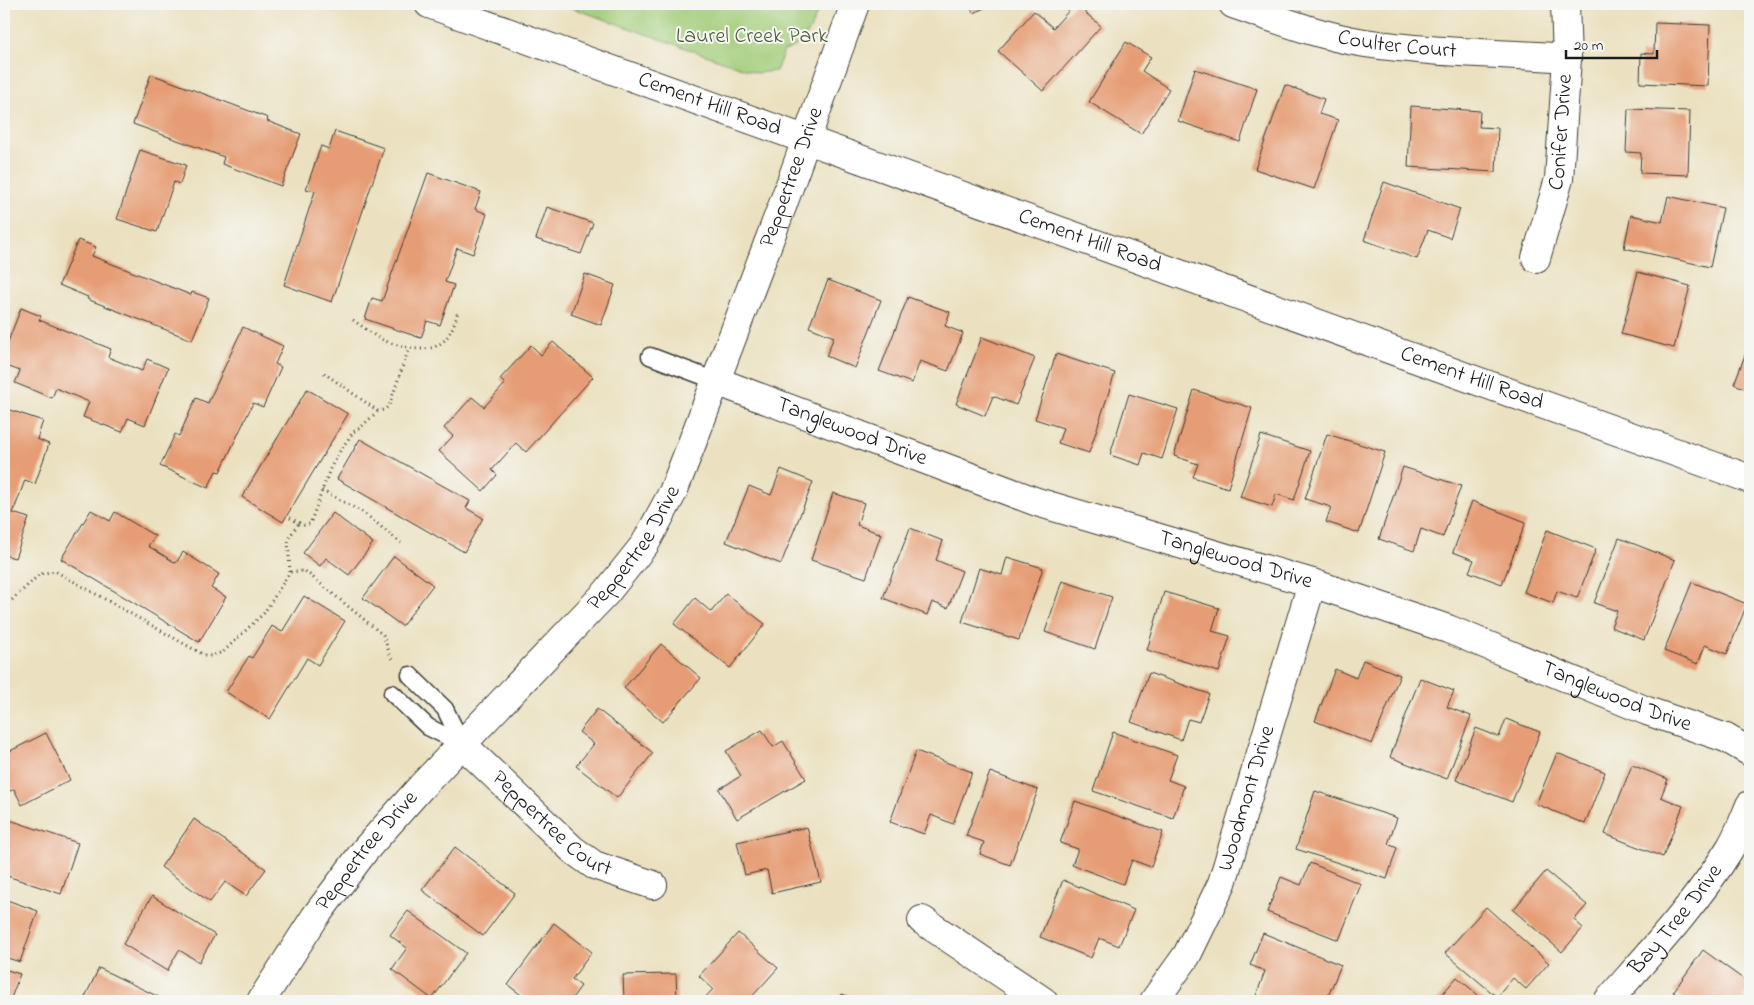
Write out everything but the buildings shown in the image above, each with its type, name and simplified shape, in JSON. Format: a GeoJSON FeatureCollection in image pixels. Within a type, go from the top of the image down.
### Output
{"type":"FeatureCollection","features":[{"type":"Feature","properties":{"kind":"street","name":"Cement Hill Road"},"geometry":{"type":"LineString","coordinates":[[429,4],[1750,478]]}},
{"type":"Feature","properties":{"kind":"street","name":"Peppertree Drive"},"geometry":{"type":"LineString","coordinates":[[261,1001],[315,917],[365,850],[421,787],[606,593],[645,544],[673,492],[716,381],[855,4]]}},
{"type":"Feature","properties":{"kind":"street","name":"Coulter Court"},"geometry":{"type":"LineString","coordinates":[[1233,4],[1296,26],[1363,43],[1435,52],[1567,58]]}},
{"type":"Feature","properties":{"kind":"street","name":"Conifer Drive"},"geometry":{"type":"LineString","coordinates":[[1536,258],[1559,178],[1567,58],[1565,4]]}},
{"type":"Feature","properties":{"kind":"street","name":"Tanglewood Drive"},"geometry":{"type":"LineString","coordinates":[[716,381],[1037,502],[1312,583],[1448,629],[1647,711],[1726,738],[1750,752]]}},
{"type":"Feature","properties":{"kind":"street","name":"Woodmont Drive"},"geometry":{"type":"LineString","coordinates":[[1154,1001],[1187,955],[1222,883],[1312,583]]}},
{"type":"Feature","properties":{"kind":"street","name":"Peppertree Court"},"geometry":{"type":"LineString","coordinates":[[462,744],[573,850],[594,865],[653,885]]}},
{"type":"Feature","properties":{"kind":"street","name":"Bay Tree Drive"},"geometry":{"type":"LineString","coordinates":[[1608,1001],[1677,922],[1705,886],[1730,848],[1750,805]]}},
{"type":"Feature","properties":{"kind":"street"},"geometry":{"type":"LineString","coordinates":[[922,920],[1044,1001]]}},
{"type":"Feature","properties":{"kind":"lane"},"geometry":{"type":"LineString","coordinates":[[650,356],[716,381]]}},
{"type":"Feature","properties":{"kind":"lane"},"geometry":{"type":"LineString","coordinates":[[410,676],[445,709],[462,744]]}},
{"type":"Feature","properties":{"kind":"lane"},"geometry":{"type":"LineString","coordinates":[[392,693],[428,727],[462,744]]}},
{"type":"Feature","properties":{"kind":"path"},"geometry":{"type":"LineString","coordinates":[[353,320],[379,339],[409,348],[429,350],[437,346],[453,329],[458,311]]}},
{"type":"Feature","properties":{"kind":"path"},"geometry":{"type":"LineString","coordinates":[[324,373],[378,410],[384,410],[389,406],[409,348]]}},
{"type":"Feature","properties":{"kind":"path"},"geometry":{"type":"LineString","coordinates":[[290,518],[304,525],[310,524],[330,469],[353,432],[360,428],[378,410]]}},
{"type":"Feature","properties":{"kind":"path"},"geometry":{"type":"LineString","coordinates":[[322,490],[364,513],[401,544]]}},
{"type":"Feature","properties":{"kind":"path"},"geometry":{"type":"LineString","coordinates":[[12,600],[40,574],[56,571],[204,654],[211,656],[223,652],[264,613],[290,572],[288,539],[299,523]]}},
{"type":"Feature","properties":{"kind":"path"},"geometry":{"type":"LineString","coordinates":[[290,572],[306,571],[383,635],[395,668]]}},
{"type":"Feature","properties":{"kind":"green space","name":"Laurel Creek Park"},"geometry":{"type":"Polygon","coordinates":[[[561,4],[820,4],[808,33],[799,44],[784,51],[776,71],[756,73],[561,4]]]}}]}
